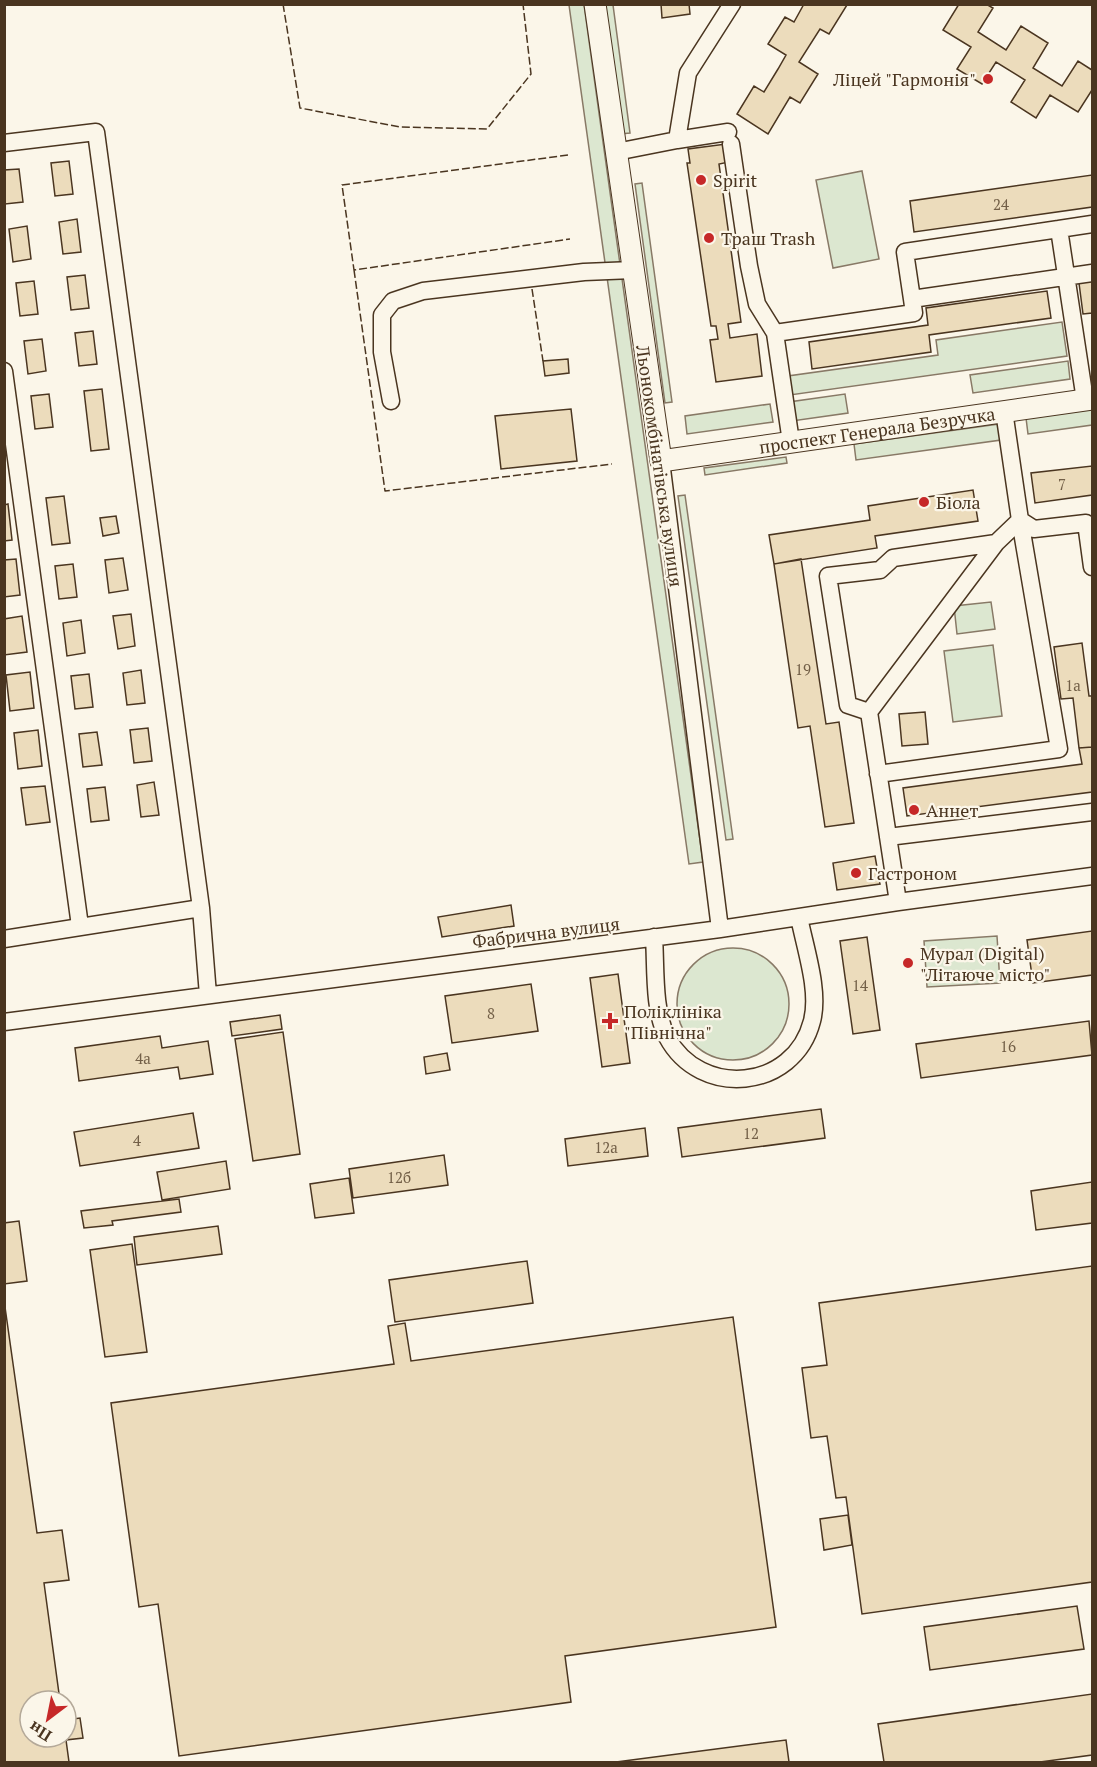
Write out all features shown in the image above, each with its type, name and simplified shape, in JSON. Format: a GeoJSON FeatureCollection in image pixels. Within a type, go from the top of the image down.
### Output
{"type":"FeatureCollection","features":[{"type":"Feature","properties":{"kind":"main road","name":"Льонокомбінатівська вулиця"},"geometry":{"type":"LineString","coordinates":[[595,4],[661,461]]}},
{"type":"Feature","properties":{"kind":"main road","name":"проспект Генерала Безручка"},"geometry":{"type":"LineString","coordinates":[[661,461],[1089,400]]}},
{"type":"Feature","properties":{"kind":"street"},"geometry":{"type":"LineString","coordinates":[[677,140],[688,73],[732,4]]}},
{"type":"Feature","properties":{"kind":"street"},"geometry":{"type":"LineString","coordinates":[[4,143],[96,132],[201,908],[208,995]]}},
{"type":"Feature","properties":{"kind":"street"},"geometry":{"type":"LineString","coordinates":[[616,152],[677,140],[729,138],[757,304],[775,333],[790,442]]}},
{"type":"Feature","properties":{"kind":"street"},"geometry":{"type":"LineString","coordinates":[[775,333],[914,313],[905,252],[1092,225]]}},
{"type":"Feature","properties":{"kind":"street"},"geometry":{"type":"LineString","coordinates":[[1059,229],[1089,400]]}},
{"type":"Feature","properties":{"kind":"street"},"geometry":{"type":"LineString","coordinates":[[391,401],[382,352],[382,315],[393,302],[423,291],[584,272],[633,270]]}},
{"type":"Feature","properties":{"kind":"street"},"geometry":{"type":"LineString","coordinates":[[912,299],[1092,273]]}},
{"type":"Feature","properties":{"kind":"street"},"geometry":{"type":"LineString","coordinates":[[4,371],[80,926]]}},
{"type":"Feature","properties":{"kind":"street"},"geometry":{"type":"LineString","coordinates":[[878,774],[1059,749],[1004,411]]}},
{"type":"Feature","properties":{"kind":"street","name":"Льонокомбінатівська вулиця"},"geometry":{"type":"LineString","coordinates":[[661,461],[720,929]]}},
{"type":"Feature","properties":{"kind":"street"},"geometry":{"type":"LineString","coordinates":[[1020,520],[1034,529],[1089,522],[1092,567]]}},
{"type":"Feature","properties":{"kind":"street"},"geometry":{"type":"LineString","coordinates":[[898,902],[869,712],[996,543],[1020,520]]}},
{"type":"Feature","properties":{"kind":"street"},"geometry":{"type":"LineString","coordinates":[[869,712],[848,705],[828,576],[880,570],[893,558],[996,543]]}},
{"type":"Feature","properties":{"kind":"street"},"geometry":{"type":"LineString","coordinates":[[888,837],[1092,812]]}},
{"type":"Feature","properties":{"kind":"street","name":"Фабрична вулиця"},"geometry":{"type":"LineString","coordinates":[[4,1022],[720,929],[1092,876]]}},
{"type":"Feature","properties":{"kind":"street"},"geometry":{"type":"LineString","coordinates":[[4,939],[201,908]]}},
{"type":"Feature","properties":{"kind":"street"},"geometry":{"type":"LineString","coordinates":[[654,937],[658,1008],[665,1034],[672,1046],[692,1065],[704,1072],[730,1079],[743,1079],[770,1072],[792,1056],[807,1034],[812,1021],[814,994],[799,917]]}},
{"type":"Feature","properties":{"kind":"green space"},"geometry":{"type":"Polygon","coordinates":[[[569,5],[584,5],[703,862],[689,864],[569,5]]]}},
{"type":"Feature","properties":{"kind":"green space"},"geometry":{"type":"Polygon","coordinates":[[[603,5],[613,5],[630,133],[620,134],[603,5]]]}},
{"type":"Feature","properties":{"kind":"green space"},"geometry":{"type":"Polygon","coordinates":[[[862,171],[879,259],[833,268],[816,180],[862,171]]]}},
{"type":"Feature","properties":{"kind":"green space"},"geometry":{"type":"Polygon","coordinates":[[[642,183],[672,402],[665,403],[635,184],[642,183]]]}},
{"type":"Feature","properties":{"kind":"green space"},"geometry":{"type":"Polygon","coordinates":[[[1062,322],[1067,356],[790,395],[788,376],[938,355],[936,340],[1062,322]]]}},
{"type":"Feature","properties":{"kind":"green space"},"geometry":{"type":"Polygon","coordinates":[[[1068,361],[1070,379],[973,393],[970,375],[1068,361]]]}},
{"type":"Feature","properties":{"kind":"green space"},"geometry":{"type":"Polygon","coordinates":[[[845,394],[848,413],[792,421],[789,402],[845,394]]]}},
{"type":"Feature","properties":{"kind":"green space"},"geometry":{"type":"Polygon","coordinates":[[[770,404],[773,422],[687,434],[685,416],[770,404]]]}},
{"type":"Feature","properties":{"kind":"green space"},"geometry":{"type":"Polygon","coordinates":[[[1092,408],[1092,425],[1028,434],[1026,418],[1092,408]]]}},
{"type":"Feature","properties":{"kind":"green space"},"geometry":{"type":"Polygon","coordinates":[[[999,424],[1001,440],[856,460],[854,444],[999,424]]]}},
{"type":"Feature","properties":{"kind":"green space"},"geometry":{"type":"Polygon","coordinates":[[[786,457],[787,463],[705,475],[704,468],[786,457]]]}},
{"type":"Feature","properties":{"kind":"green space"},"geometry":{"type":"Polygon","coordinates":[[[685,495],[733,839],[726,840],[678,496],[685,495]]]}},
{"type":"Feature","properties":{"kind":"green space"},"geometry":{"type":"Polygon","coordinates":[[[991,602],[995,629],[957,634],[954,606],[991,602]]]}},
{"type":"Feature","properties":{"kind":"green space"},"geometry":{"type":"Polygon","coordinates":[[[993,645],[1002,716],[953,722],[944,651],[993,645]]]}},
{"type":"Feature","properties":{"kind":"green space"},"geometry":{"type":"Polygon","coordinates":[[[997,936],[1000,983],[927,987],[924,941],[997,936]]]}},
{"type":"Feature","properties":{"kind":"green space"},"geometry":{"type":"Polygon","coordinates":[[[733,948],[754,952],[773,964],[785,983],[789,1004],[785,1025],[773,1044],[754,1056],[733,1060],[712,1056],[693,1044],[681,1025],[677,1004],[681,983],[693,964],[712,952],[733,948]]]}},
{"type":"Feature","properties":{"kind":"building"},"geometry":{"type":"Polygon","coordinates":[[[661,4],[689,4],[690,14],[662,18],[661,4]]]}},
{"type":"Feature","properties":{"kind":"building"},"geometry":{"type":"Polygon","coordinates":[[[804,4],[847,5],[829,34],[820,29],[799,62],[818,74],[800,103],[790,97],[768,134],[737,114],[754,86],[764,92],[786,55],[768,44],[785,17],[794,22],[804,4]]]}},
{"type":"Feature","properties":{"kind":"building"},"geometry":{"type":"Polygon","coordinates":[[[959,4],[986,4],[993,8],[978,32],[1006,50],[1021,26],[1048,43],[1033,68],[1062,86],[1078,61],[1092,70],[1092,90],[1078,112],[1050,95],[1036,118],[1011,102],[1025,80],[996,62],[982,84],[957,69],[971,47],[943,30],[959,4]]]}},
{"type":"Feature","properties":{"kind":"building"},"geometry":{"type":"Polygon","coordinates":[[[726,144],[729,162],[719,164],[741,322],[728,324],[730,338],[757,334],[762,376],[716,382],[710,340],[718,339],[716,326],[711,326],[687,163],[690,163],[688,149],[726,144]]]}},
{"type":"Feature","properties":{"kind":"building"},"geometry":{"type":"Polygon","coordinates":[[[69,161],[73,194],[55,196],[51,163],[69,161]]]}},
{"type":"Feature","properties":{"kind":"building"},"geometry":{"type":"Polygon","coordinates":[[[19,169],[23,202],[5,204],[4,170],[19,169]]]}},
{"type":"Feature","properties":{"kind":"building"},"geometry":{"type":"Polygon","coordinates":[[[1092,175],[1092,207],[914,232],[910,201],[1092,175]]]}},
{"type":"Feature","properties":{"kind":"building"},"geometry":{"type":"Polygon","coordinates":[[[77,219],[81,252],[63,254],[59,222],[77,219]]]}},
{"type":"Feature","properties":{"kind":"building"},"geometry":{"type":"Polygon","coordinates":[[[27,226],[31,259],[13,262],[9,229],[27,226]]]}},
{"type":"Feature","properties":{"kind":"building"},"geometry":{"type":"Polygon","coordinates":[[[85,275],[89,308],[71,310],[67,277],[85,275]]]}},
{"type":"Feature","properties":{"kind":"building"},"geometry":{"type":"Polygon","coordinates":[[[34,281],[38,314],[20,316],[16,283],[34,281]]]}},
{"type":"Feature","properties":{"kind":"building"},"geometry":{"type":"Polygon","coordinates":[[[1092,281],[1092,313],[1083,314],[1079,283],[1092,281]]]}},
{"type":"Feature","properties":{"kind":"building"},"geometry":{"type":"Polygon","coordinates":[[[1047,291],[1051,318],[929,335],[931,352],[812,369],[809,342],[928,325],[926,308],[1047,291]]]}},
{"type":"Feature","properties":{"kind":"building"},"geometry":{"type":"Polygon","coordinates":[[[93,331],[97,364],[79,366],[75,333],[93,331]]]}},
{"type":"Feature","properties":{"kind":"building"},"geometry":{"type":"Polygon","coordinates":[[[42,339],[46,371],[28,374],[24,341],[42,339]]]}},
{"type":"Feature","properties":{"kind":"building"},"geometry":{"type":"Polygon","coordinates":[[[568,359],[569,373],[545,376],[543,361],[568,359]]]}},
{"type":"Feature","properties":{"kind":"building"},"geometry":{"type":"Polygon","coordinates":[[[102,389],[109,449],[91,451],[84,391],[102,389]]]}},
{"type":"Feature","properties":{"kind":"building"},"geometry":{"type":"Polygon","coordinates":[[[49,394],[53,427],[35,429],[31,396],[49,394]]]}},
{"type":"Feature","properties":{"kind":"building"},"geometry":{"type":"Polygon","coordinates":[[[571,409],[577,461],[501,469],[495,416],[571,409]]]}},
{"type":"Feature","properties":{"kind":"building"},"geometry":{"type":"Polygon","coordinates":[[[1092,466],[1092,495],[1035,503],[1031,473],[1092,466]]]}},
{"type":"Feature","properties":{"kind":"building"},"geometry":{"type":"Polygon","coordinates":[[[973,490],[978,521],[875,536],[877,548],[774,564],[769,535],[870,520],[868,506],[973,490]]]}},
{"type":"Feature","properties":{"kind":"building"},"geometry":{"type":"Polygon","coordinates":[[[64,496],[70,543],[52,545],[46,498],[64,496]]]}},
{"type":"Feature","properties":{"kind":"building"},"geometry":{"type":"Polygon","coordinates":[[[8,504],[12,540],[4,541],[4,505],[8,504]]]}},
{"type":"Feature","properties":{"kind":"building"},"geometry":{"type":"Polygon","coordinates":[[[116,516],[119,533],[103,536],[100,518],[116,516]]]}},
{"type":"Feature","properties":{"kind":"building"},"geometry":{"type":"Polygon","coordinates":[[[123,558],[128,590],[109,593],[105,560],[123,558]]]}},
{"type":"Feature","properties":{"kind":"building"},"geometry":{"type":"Polygon","coordinates":[[[16,559],[20,595],[4,597],[4,560],[16,559]]]}},
{"type":"Feature","properties":{"kind":"building"},"geometry":{"type":"Polygon","coordinates":[[[801,559],[826,724],[839,722],[854,823],[825,827],[810,726],[798,728],[774,564],[801,559]]]}},
{"type":"Feature","properties":{"kind":"building"},"geometry":{"type":"Polygon","coordinates":[[[73,564],[77,597],[59,599],[55,566],[73,564]]]}},
{"type":"Feature","properties":{"kind":"building"},"geometry":{"type":"Polygon","coordinates":[[[131,614],[135,646],[118,649],[113,616],[131,614]]]}},
{"type":"Feature","properties":{"kind":"building"},"geometry":{"type":"Polygon","coordinates":[[[22,616],[27,652],[4,655],[4,619],[22,616]]]}},
{"type":"Feature","properties":{"kind":"building"},"geometry":{"type":"Polygon","coordinates":[[[81,620],[85,653],[67,656],[63,623],[81,620]]]}},
{"type":"Feature","properties":{"kind":"building"},"geometry":{"type":"Polygon","coordinates":[[[1082,643],[1089,696],[1092,696],[1092,747],[1079,748],[1073,698],[1061,699],[1054,647],[1082,643]]]}},
{"type":"Feature","properties":{"kind":"building"},"geometry":{"type":"Polygon","coordinates":[[[141,670],[145,703],[127,705],[123,673],[141,670]]]}},
{"type":"Feature","properties":{"kind":"building"},"geometry":{"type":"Polygon","coordinates":[[[30,672],[34,708],[10,711],[6,675],[30,672]]]}},
{"type":"Feature","properties":{"kind":"building"},"geometry":{"type":"Polygon","coordinates":[[[89,674],[93,707],[75,709],[71,676],[89,674]]]}},
{"type":"Feature","properties":{"kind":"building"},"geometry":{"type":"Polygon","coordinates":[[[925,712],[928,744],[902,746],[899,714],[925,712]]]}},
{"type":"Feature","properties":{"kind":"building"},"geometry":{"type":"Polygon","coordinates":[[[148,728],[152,761],[134,763],[130,730],[148,728]]]}},
{"type":"Feature","properties":{"kind":"building"},"geometry":{"type":"Polygon","coordinates":[[[38,730],[42,766],[18,769],[14,733],[38,730]]]}},
{"type":"Feature","properties":{"kind":"building"},"geometry":{"type":"Polygon","coordinates":[[[97,732],[102,765],[83,767],[79,734],[97,732]]]}},
{"type":"Feature","properties":{"kind":"building"},"geometry":{"type":"Polygon","coordinates":[[[1092,747],[1092,792],[907,816],[903,788],[1082,764],[1079,748],[1092,747]]]}},
{"type":"Feature","properties":{"kind":"building"},"geometry":{"type":"Polygon","coordinates":[[[154,782],[159,815],[141,817],[137,785],[154,782]]]}},
{"type":"Feature","properties":{"kind":"building"},"geometry":{"type":"Polygon","coordinates":[[[45,786],[50,822],[26,825],[21,788],[45,786]]]}},
{"type":"Feature","properties":{"kind":"building"},"geometry":{"type":"Polygon","coordinates":[[[105,787],[109,820],[91,822],[87,789],[105,787]]]}},
{"type":"Feature","properties":{"kind":"building","name":"Гастроном"},"geometry":{"type":"Polygon","coordinates":[[[875,856],[880,884],[837,890],[833,863],[875,856]]]}},
{"type":"Feature","properties":{"kind":"building"},"geometry":{"type":"Polygon","coordinates":[[[511,905],[514,926],[442,937],[438,917],[511,905]]]}},
{"type":"Feature","properties":{"kind":"building"},"geometry":{"type":"Polygon","coordinates":[[[1092,931],[1092,975],[1033,983],[1027,940],[1092,931]]]}},
{"type":"Feature","properties":{"kind":"building"},"geometry":{"type":"Polygon","coordinates":[[[867,937],[880,1030],[853,1034],[840,941],[867,937]]]}},
{"type":"Feature","properties":{"kind":"building","name":"Поліклініка \"Північна\""},"geometry":{"type":"Polygon","coordinates":[[[618,974],[630,1063],[602,1067],[590,978],[618,974]]]}},
{"type":"Feature","properties":{"kind":"building"},"geometry":{"type":"Polygon","coordinates":[[[531,984],[538,1031],[452,1043],[445,996],[531,984]]]}},
{"type":"Feature","properties":{"kind":"building"},"geometry":{"type":"Polygon","coordinates":[[[280,1015],[282,1029],[232,1036],[230,1022],[280,1015]]]}},
{"type":"Feature","properties":{"kind":"building"},"geometry":{"type":"Polygon","coordinates":[[[1089,1021],[1092,1055],[921,1078],[916,1044],[1089,1021]]]}},
{"type":"Feature","properties":{"kind":"building"},"geometry":{"type":"Polygon","coordinates":[[[283,1032],[300,1154],[253,1161],[235,1039],[283,1032]]]}},
{"type":"Feature","properties":{"kind":"building"},"geometry":{"type":"Polygon","coordinates":[[[160,1036],[162,1048],[208,1041],[213,1074],[180,1079],[178,1067],[79,1081],[75,1048],[160,1036]]]}},
{"type":"Feature","properties":{"kind":"building"},"geometry":{"type":"Polygon","coordinates":[[[447,1053],[450,1070],[426,1074],[424,1057],[447,1053]]]}},
{"type":"Feature","properties":{"kind":"building"},"geometry":{"type":"Polygon","coordinates":[[[821,1109],[825,1138],[682,1157],[678,1128],[821,1109]]]}},
{"type":"Feature","properties":{"kind":"building"},"geometry":{"type":"Polygon","coordinates":[[[193,1113],[199,1148],[80,1166],[74,1132],[193,1113]]]}},
{"type":"Feature","properties":{"kind":"building"},"geometry":{"type":"Polygon","coordinates":[[[645,1128],[648,1156],[568,1166],[565,1139],[645,1128]]]}},
{"type":"Feature","properties":{"kind":"building"},"geometry":{"type":"Polygon","coordinates":[[[444,1155],[448,1185],[353,1198],[349,1169],[444,1155]]]}},
{"type":"Feature","properties":{"kind":"building"},"geometry":{"type":"Polygon","coordinates":[[[226,1161],[230,1189],[162,1200],[157,1172],[226,1161]]]}},
{"type":"Feature","properties":{"kind":"building"},"geometry":{"type":"Polygon","coordinates":[[[349,1178],[354,1213],[315,1218],[310,1184],[349,1178]]]}},
{"type":"Feature","properties":{"kind":"building"},"geometry":{"type":"Polygon","coordinates":[[[1092,1182],[1092,1223],[1036,1230],[1031,1191],[1092,1182]]]}},
{"type":"Feature","properties":{"kind":"building"},"geometry":{"type":"Polygon","coordinates":[[[179,1199],[181,1212],[112,1221],[113,1225],[84,1228],[81,1211],[179,1199]]]}},
{"type":"Feature","properties":{"kind":"building"},"geometry":{"type":"Polygon","coordinates":[[[19,1221],[27,1281],[4,1284],[4,1223],[19,1221]]]}},
{"type":"Feature","properties":{"kind":"building"},"geometry":{"type":"Polygon","coordinates":[[[218,1226],[222,1254],[137,1265],[134,1237],[218,1226]]]}},
{"type":"Feature","properties":{"kind":"building"},"geometry":{"type":"Polygon","coordinates":[[[132,1244],[147,1352],[105,1357],[90,1250],[132,1244]]]}},
{"type":"Feature","properties":{"kind":"building"},"geometry":{"type":"Polygon","coordinates":[[[527,1261],[533,1303],[395,1322],[389,1280],[527,1261]]]}},
{"type":"Feature","properties":{"kind":"building"},"geometry":{"type":"Polygon","coordinates":[[[1092,1266],[1092,1582],[862,1614],[846,1497],[836,1498],[827,1436],[811,1438],[802,1368],[827,1365],[819,1303],[1092,1266]]]}},
{"type":"Feature","properties":{"kind":"building"},"geometry":{"type":"Polygon","coordinates":[[[4,1300],[37,1533],[62,1530],[69,1580],[44,1583],[58,1689],[18,1689],[18,1749],[67,1749],[69,1762],[4,1762],[4,1300]]]}},
{"type":"Feature","properties":{"kind":"building"},"geometry":{"type":"Polygon","coordinates":[[[733,1317],[776,1627],[565,1656],[571,1702],[179,1756],[158,1604],[139,1607],[111,1403],[394,1364],[388,1326],[405,1323],[411,1361],[733,1317]]]}},
{"type":"Feature","properties":{"kind":"building"},"geometry":{"type":"Polygon","coordinates":[[[848,1515],[852,1545],[824,1550],[820,1519],[848,1515]]]}},
{"type":"Feature","properties":{"kind":"building"},"geometry":{"type":"Polygon","coordinates":[[[1077,1606],[1084,1649],[930,1670],[924,1627],[1077,1606]]]}},
{"type":"Feature","properties":{"kind":"building"},"geometry":{"type":"Polygon","coordinates":[[[1092,1694],[1092,1755],[1040,1762],[884,1762],[878,1724],[1092,1694]]]}},
{"type":"Feature","properties":{"kind":"building"},"geometry":{"type":"Polygon","coordinates":[[[78,1718],[80,1718],[83,1738],[78,1739],[78,1718]]]}},
{"type":"Feature","properties":{"kind":"building"},"geometry":{"type":"Polygon","coordinates":[[[786,1740],[789,1762],[616,1762],[786,1740]]]}},
{"type":"Feature","properties":{"kind":"fence"},"geometry":{"type":"LineString","coordinates":[[283,4],[300,108],[400,127],[487,129],[531,74],[523,4]]}},
{"type":"Feature","properties":{"kind":"fence"},"geometry":{"type":"LineString","coordinates":[[568,155],[342,185],[354,270],[570,239]]}},
{"type":"Feature","properties":{"kind":"fence"},"geometry":{"type":"LineString","coordinates":[[354,270],[385,491],[612,464]]}},
{"type":"Feature","properties":{"kind":"fence"},"geometry":{"type":"LineString","coordinates":[[532,289],[543,361]]}},
{"type":"Feature","properties":{"kind":"place","name":"Ліцей \"Гармонія\""},"geometry":{"type":"Point","coordinates":[988,79]}},
{"type":"Feature","properties":{"kind":"place","name":"Spirit"},"geometry":{"type":"Point","coordinates":[701,180]}},
{"type":"Feature","properties":{"kind":"place","name":"Траш Trash"},"geometry":{"type":"Point","coordinates":[709,238]}},
{"type":"Feature","properties":{"kind":"place","name":"Біола"},"geometry":{"type":"Point","coordinates":[924,502]}},
{"type":"Feature","properties":{"kind":"place","name":"Аннет"},"geometry":{"type":"Point","coordinates":[914,810]}},
{"type":"Feature","properties":{"kind":"place","name":"Гастроном"},"geometry":{"type":"Point","coordinates":[856,873]}},
{"type":"Feature","properties":{"kind":"place","name":"Мурал (Digital) \"Літаюче місто\""},"geometry":{"type":"Point","coordinates":[908,963]}},
{"type":"Feature","properties":{"kind":"place","name":"Поліклініка \"Північна\""},"geometry":{"type":"Point","coordinates":[610,1021]}}]}
